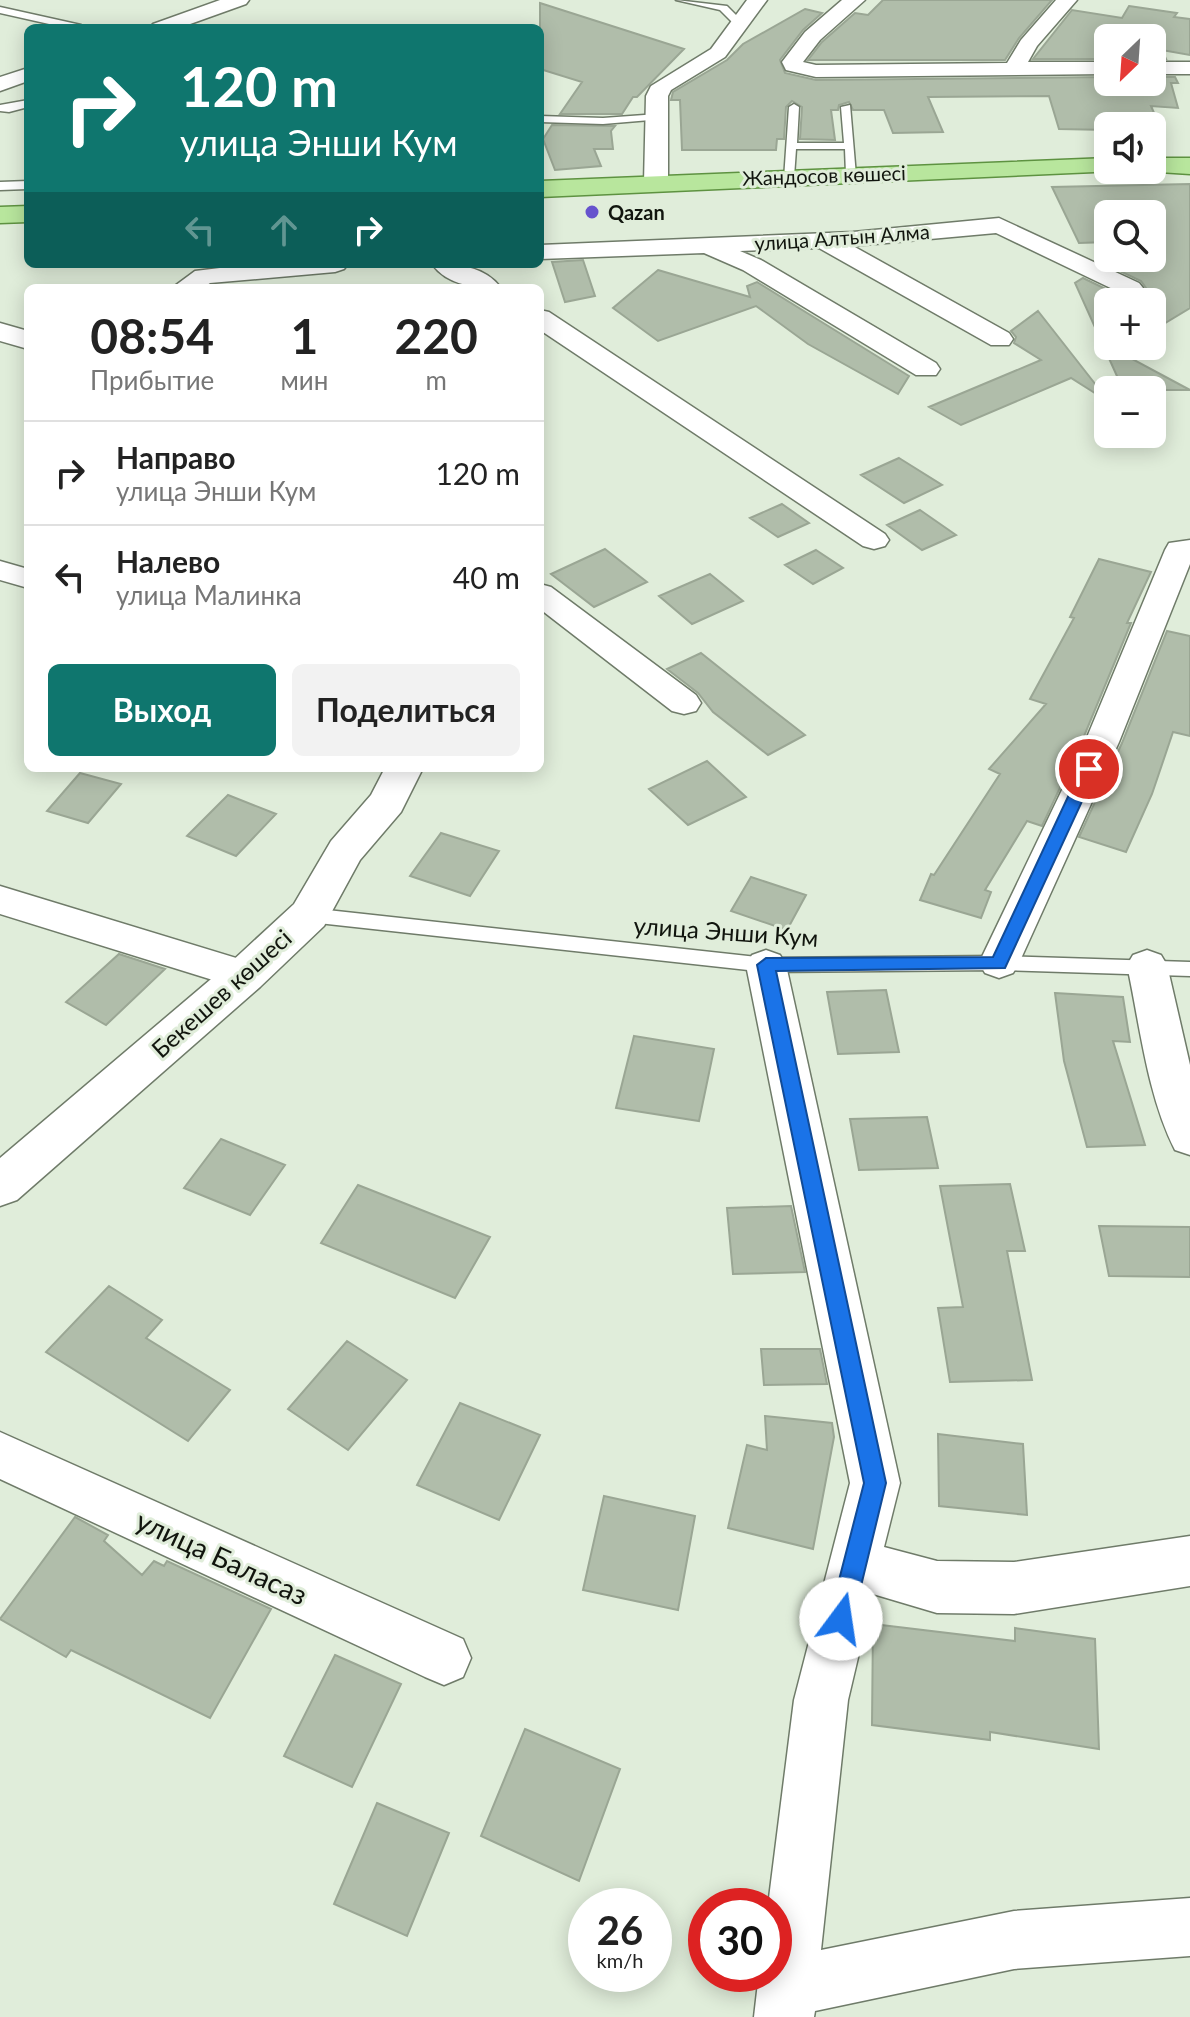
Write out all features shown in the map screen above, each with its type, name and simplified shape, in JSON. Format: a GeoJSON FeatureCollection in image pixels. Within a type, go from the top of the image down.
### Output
{"type":"FeatureCollection","features":[{"type":"Feature","properties":{"kind":"main road","name":"Жандосов көшесі"},"geometry":{"type":"LineString","coordinates":[[544,187],[1094,166]]}},
{"type":"Feature","properties":{"kind":"main road"},"geometry":{"type":"LineString","coordinates":[[1166,166],[1190,166]]}},
{"type":"Feature","properties":{"kind":"main road"},"geometry":{"type":"LineString","coordinates":[[0,215],[24,214]]}},
{"type":"Feature","properties":{"kind":"main road"},"geometry":{"type":"LineString","coordinates":[[0,332],[24,339]]}},
{"type":"Feature","properties":{"kind":"main road","name":"Бекешев көшесі"},"geometry":{"type":"LineString","coordinates":[[0,1186],[245,975],[309,915],[345,851],[387,802],[402,772]]}},
{"type":"Feature","properties":{"kind":"street"},"geometry":{"type":"LineString","coordinates":[[171,24],[239,0]]}},
{"type":"Feature","properties":{"kind":"street"},"geometry":{"type":"LineString","coordinates":[[656,183],[657,96],[662,86],[718,53],[757,0]]}},
{"type":"Feature","properties":{"kind":"street"},"geometry":{"type":"LineString","coordinates":[[855,0],[796,54],[793,66],[816,71],[1094,68]]}},
{"type":"Feature","properties":{"kind":"street"},"geometry":{"type":"LineString","coordinates":[[1015,68],[1028,44],[1067,0]]}},
{"type":"Feature","properties":{"kind":"street"},"geometry":{"type":"LineString","coordinates":[[1166,68],[1190,68]]}},
{"type":"Feature","properties":{"kind":"street"},"geometry":{"type":"LineString","coordinates":[[0,85],[24,76]]}},
{"type":"Feature","properties":{"kind":"street","name":"улица Алтын Алма"},"geometry":{"type":"LineString","coordinates":[[544,252],[823,240],[999,225],[1130,288]]}},
{"type":"Feature","properties":{"kind":"street"},"geometry":{"type":"LineString","coordinates":[[823,240],[1000,339]]}},
{"type":"Feature","properties":{"kind":"street"},"geometry":{"type":"LineString","coordinates":[[706,245],[752,265],[926,369]]}},
{"type":"Feature","properties":{"kind":"street"},"geometry":{"type":"LineString","coordinates":[[191,284],[204,276],[291,268]]}},
{"type":"Feature","properties":{"kind":"street"},"geometry":{"type":"LineString","coordinates":[[452,268],[481,284]]}},
{"type":"Feature","properties":{"kind":"street"},"geometry":{"type":"LineString","coordinates":[[544,321],[874,540]]}},
{"type":"Feature","properties":{"kind":"street"},"geometry":{"type":"LineString","coordinates":[[999,963],[1187,552]]}},
{"type":"Feature","properties":{"kind":"street"},"geometry":{"type":"LineString","coordinates":[[0,570],[24,578]]}},
{"type":"Feature","properties":{"kind":"street"},"geometry":{"type":"LineString","coordinates":[[544,597],[684,703]]}},
{"type":"Feature","properties":{"kind":"street"},"geometry":{"type":"LineString","coordinates":[[0,900],[245,975]]}},
{"type":"Feature","properties":{"kind":"street"},"geometry":{"type":"LineString","coordinates":[[766,965],[875,1483],[821,1700],[785,2002],[1014,1940],[1190,1927]]}},
{"type":"Feature","properties":{"kind":"street"},"geometry":{"type":"LineString","coordinates":[[1147,965],[1172,1077],[1190,1138]]}},
{"type":"Feature","properties":{"kind":"street","name":"улица Баласаз"},"geometry":{"type":"LineString","coordinates":[[0,1455],[444,1658]]}},
{"type":"Feature","properties":{"kind":"street"},"geometry":{"type":"LineString","coordinates":[[855,1564],[937,1587],[1014,1588],[1190,1561]]}},
{"type":"Feature","properties":{"kind":"lane"},"geometry":{"type":"LineString","coordinates":[[681,0],[723,8],[740,24]]}},
{"type":"Feature","properties":{"kind":"lane"},"geometry":{"type":"LineString","coordinates":[[0,10],[63,24]]}},
{"type":"Feature","properties":{"kind":"lane"},"geometry":{"type":"LineString","coordinates":[[0,108],[24,104]]}},
{"type":"Feature","properties":{"kind":"lane"},"geometry":{"type":"LineString","coordinates":[[788,177],[794,107]]}},
{"type":"Feature","properties":{"kind":"lane"},"geometry":{"type":"LineString","coordinates":[[846,107],[852,174]]}},
{"type":"Feature","properties":{"kind":"lane"},"geometry":{"type":"LineString","coordinates":[[544,119],[603,121],[658,117]]}},
{"type":"Feature","properties":{"kind":"lane"},"geometry":{"type":"LineString","coordinates":[[791,146],[850,146]]}},
{"type":"Feature","properties":{"kind":"lane"},"geometry":{"type":"LineString","coordinates":[[0,186],[24,185]]}},
{"type":"Feature","properties":{"kind":"lane","name":"улица Энши Кум"},"geometry":{"type":"LineString","coordinates":[[309,915],[766,965],[999,963],[1147,965],[1190,969]]}},
{"type":"Feature","properties":{"kind":"building"},"geometry":{"type":"Polygon","coordinates":[[[883,0],[1052,0],[1019,38],[1005,60],[808,60],[822,42],[855,13],[868,15],[883,0]]]}},
{"type":"Feature","properties":{"kind":"building"},"geometry":{"type":"Polygon","coordinates":[[[540,3],[684,49],[637,97],[633,97],[622,114],[560,114],[582,82],[544,70],[544,24],[540,24],[540,3]]]}},
{"type":"Feature","properties":{"kind":"building"},"geometry":{"type":"Polygon","coordinates":[[[1129,6],[1177,13],[1174,17],[1190,19],[1190,55],[1166,51],[1166,24],[1094,24],[1094,59],[1033,59],[1072,10],[1122,18],[1129,6]]]}},
{"type":"Feature","properties":{"kind":"building"},"geometry":{"type":"Polygon","coordinates":[[[805,9],[822,13],[803,30],[780,60],[785,73],[816,80],[1094,77],[1094,96],[1166,96],[1166,77],[1175,77],[1178,83],[1171,83],[1178,108],[1151,106],[1154,112],[1094,112],[1094,130],[1059,129],[1049,96],[928,97],[943,132],[893,133],[884,110],[853,110],[849,102],[839,105],[838,110],[831,110],[835,140],[800,139],[802,107],[792,101],[786,107],[784,139],[777,139],[776,150],[682,150],[680,100],[671,100],[673,92],[727,60],[743,44],[805,9]]]}},
{"type":"Feature","properties":{"kind":"building"},"geometry":{"type":"Polygon","coordinates":[[[552,125],[615,126],[611,131],[613,149],[594,149],[601,166],[555,170],[544,137],[552,125]]]}},
{"type":"Feature","properties":{"kind":"building"},"geometry":{"type":"Polygon","coordinates":[[[1190,184],[1190,308],[1166,323],[1166,288],[1146,288],[1141,281],[1122,272],[1166,272],[1166,200],[1094,200],[1094,242],[1079,243],[1052,187],[1190,184]]]}},
{"type":"Feature","properties":{"kind":"building"},"geometry":{"type":"Polygon","coordinates":[[[583,260],[595,296],[565,302],[552,262],[583,260]]]}},
{"type":"Feature","properties":{"kind":"building"},"geometry":{"type":"Polygon","coordinates":[[[658,270],[750,297],[747,286],[757,282],[909,376],[898,394],[808,344],[756,306],[658,341],[613,308],[658,270]]]}},
{"type":"Feature","properties":{"kind":"building"},"geometry":{"type":"Polygon","coordinates":[[[1083,278],[1104,288],[1094,288],[1094,325],[1075,283],[1083,278]]]}},
{"type":"Feature","properties":{"kind":"building"},"geometry":{"type":"Polygon","coordinates":[[[1038,311],[1094,383],[1094,393],[1071,378],[961,425],[929,407],[1041,360],[1014,343],[1016,337],[1011,331],[1038,311]]]}},
{"type":"Feature","properties":{"kind":"building"},"geometry":{"type":"Polygon","coordinates":[[[1110,360],[1134,360],[1164,376],[1117,376],[1110,360]]]}},
{"type":"Feature","properties":{"kind":"building"},"geometry":{"type":"Polygon","coordinates":[[[1166,377],[1190,390],[1166,390],[1166,377]]]}},
{"type":"Feature","properties":{"kind":"building"},"geometry":{"type":"Polygon","coordinates":[[[899,458],[942,485],[904,503],[861,475],[899,458]]]}},
{"type":"Feature","properties":{"kind":"building"},"geometry":{"type":"Polygon","coordinates":[[[782,504],[809,523],[778,537],[750,518],[782,504]]]}},
{"type":"Feature","properties":{"kind":"building"},"geometry":{"type":"Polygon","coordinates":[[[920,510],[956,535],[922,550],[887,525],[920,510]]]}},
{"type":"Feature","properties":{"kind":"building"},"geometry":{"type":"Polygon","coordinates":[[[605,549],[647,582],[594,607],[551,574],[605,549]]]}},
{"type":"Feature","properties":{"kind":"building"},"geometry":{"type":"Polygon","coordinates":[[[816,550],[843,568],[813,584],[785,565],[816,550]]]}},
{"type":"Feature","properties":{"kind":"building"},"geometry":{"type":"Polygon","coordinates":[[[1099,559],[1151,572],[1127,623],[1131,623],[1082,741],[1042,826],[1027,821],[985,890],[991,892],[981,918],[920,900],[931,874],[934,875],[1000,774],[989,769],[1046,704],[1030,699],[1074,618],[1070,617],[1099,559]]]}},
{"type":"Feature","properties":{"kind":"building"},"geometry":{"type":"Polygon","coordinates":[[[710,574],[743,601],[692,624],[659,596],[710,574]]]}},
{"type":"Feature","properties":{"kind":"building"},"geometry":{"type":"Polygon","coordinates":[[[1167,631],[1190,636],[1190,736],[1173,732],[1152,794],[1126,852],[1079,837],[1122,743],[1167,631]]]}},
{"type":"Feature","properties":{"kind":"building"},"geometry":{"type":"Polygon","coordinates":[[[701,653],[805,735],[768,755],[713,712],[698,693],[667,669],[701,653]]]}},
{"type":"Feature","properties":{"kind":"building"},"geometry":{"type":"Polygon","coordinates":[[[707,761],[746,797],[688,825],[649,789],[707,761]]]}},
{"type":"Feature","properties":{"kind":"building"},"geometry":{"type":"Polygon","coordinates":[[[80,773],[121,784],[88,823],[47,811],[80,773]]]}},
{"type":"Feature","properties":{"kind":"building"},"geometry":{"type":"Polygon","coordinates":[[[228,795],[276,814],[236,856],[187,836],[228,795]]]}},
{"type":"Feature","properties":{"kind":"building"},"geometry":{"type":"Polygon","coordinates":[[[441,833],[499,851],[470,896],[410,876],[441,833]]]}},
{"type":"Feature","properties":{"kind":"building"},"geometry":{"type":"Polygon","coordinates":[[[751,877],[806,895],[787,930],[731,911],[751,877]]]}},
{"type":"Feature","properties":{"kind":"building"},"geometry":{"type":"Polygon","coordinates":[[[119,954],[165,969],[106,1025],[66,1002],[119,954]]]}},
{"type":"Feature","properties":{"kind":"building"},"geometry":{"type":"Polygon","coordinates":[[[886,990],[899,1052],[838,1054],[827,992],[886,990]]]}},
{"type":"Feature","properties":{"kind":"building"},"geometry":{"type":"Polygon","coordinates":[[[1055,993],[1123,997],[1130,1042],[1113,1041],[1145,1145],[1087,1147],[1064,1061],[1055,993]]]}},
{"type":"Feature","properties":{"kind":"building"},"geometry":{"type":"Polygon","coordinates":[[[634,1036],[714,1049],[699,1121],[616,1108],[634,1036]]]}},
{"type":"Feature","properties":{"kind":"building"},"geometry":{"type":"Polygon","coordinates":[[[927,1117],[938,1168],[859,1170],[850,1119],[927,1117]]]}},
{"type":"Feature","properties":{"kind":"building"},"geometry":{"type":"Polygon","coordinates":[[[221,1139],[285,1165],[250,1215],[184,1188],[221,1139]]]}},
{"type":"Feature","properties":{"kind":"building"},"geometry":{"type":"Polygon","coordinates":[[[1010,1184],[1025,1251],[1007,1251],[1032,1380],[950,1382],[938,1308],[963,1307],[940,1186],[1010,1184]]]}},
{"type":"Feature","properties":{"kind":"building"},"geometry":{"type":"Polygon","coordinates":[[[358,1185],[490,1237],[455,1298],[321,1243],[358,1185]]]}},
{"type":"Feature","properties":{"kind":"building"},"geometry":{"type":"Polygon","coordinates":[[[791,1206],[805,1272],[733,1274],[727,1208],[791,1206]]]}},
{"type":"Feature","properties":{"kind":"building"},"geometry":{"type":"Polygon","coordinates":[[[1099,1226],[1190,1227],[1190,1277],[1109,1276],[1099,1226]]]}},
{"type":"Feature","properties":{"kind":"building"},"geometry":{"type":"Polygon","coordinates":[[[109,1286],[162,1320],[146,1338],[230,1390],[188,1441],[46,1352],[109,1286]]]}},
{"type":"Feature","properties":{"kind":"building"},"geometry":{"type":"Polygon","coordinates":[[[347,1341],[407,1380],[348,1450],[288,1409],[347,1341]]]}},
{"type":"Feature","properties":{"kind":"building"},"geometry":{"type":"Polygon","coordinates":[[[761,1349],[820,1349],[827,1384],[764,1385],[761,1349]]]}},
{"type":"Feature","properties":{"kind":"building"},"geometry":{"type":"Polygon","coordinates":[[[460,1403],[540,1435],[499,1520],[417,1485],[460,1403]]]}},
{"type":"Feature","properties":{"kind":"building"},"geometry":{"type":"Polygon","coordinates":[[[765,1416],[832,1423],[834,1437],[813,1549],[728,1528],[747,1445],[767,1450],[765,1416]]]}},
{"type":"Feature","properties":{"kind":"building"},"geometry":{"type":"Polygon","coordinates":[[[938,1434],[1023,1444],[1027,1515],[939,1506],[938,1434]]]}},
{"type":"Feature","properties":{"kind":"building"},"geometry":{"type":"Polygon","coordinates":[[[604,1496],[695,1516],[678,1610],[583,1590],[604,1496]]]}},
{"type":"Feature","properties":{"kind":"building"},"geometry":{"type":"Polygon","coordinates":[[[75,1517],[108,1535],[104,1541],[142,1575],[154,1561],[164,1566],[167,1561],[271,1609],[210,1718],[71,1650],[66,1657],[0,1619],[75,1517]]]}},
{"type":"Feature","properties":{"kind":"building"},"geometry":{"type":"Polygon","coordinates":[[[873,1624],[1015,1641],[1015,1628],[1095,1639],[1099,1749],[990,1732],[990,1740],[872,1725],[873,1624]]]}},
{"type":"Feature","properties":{"kind":"building"},"geometry":{"type":"Polygon","coordinates":[[[335,1655],[401,1684],[352,1787],[284,1756],[335,1655]]]}},
{"type":"Feature","properties":{"kind":"building"},"geometry":{"type":"Polygon","coordinates":[[[525,1729],[620,1769],[579,1881],[481,1836],[525,1729]]]}},
{"type":"Feature","properties":{"kind":"building"},"geometry":{"type":"Polygon","coordinates":[[[377,1803],[449,1833],[407,1936],[334,1904],[377,1803]]]}},
{"type":"Feature","properties":{"kind":"place","name":"Qazan"},"geometry":{"type":"Point","coordinates":[592,212]}},
{"type":"Feature","properties":{"kind":"route"},"geometry":{"type":"LineString","coordinates":[[841,1619],[875,1483],[766,965],[999,963],[1089,769]]}}]}
